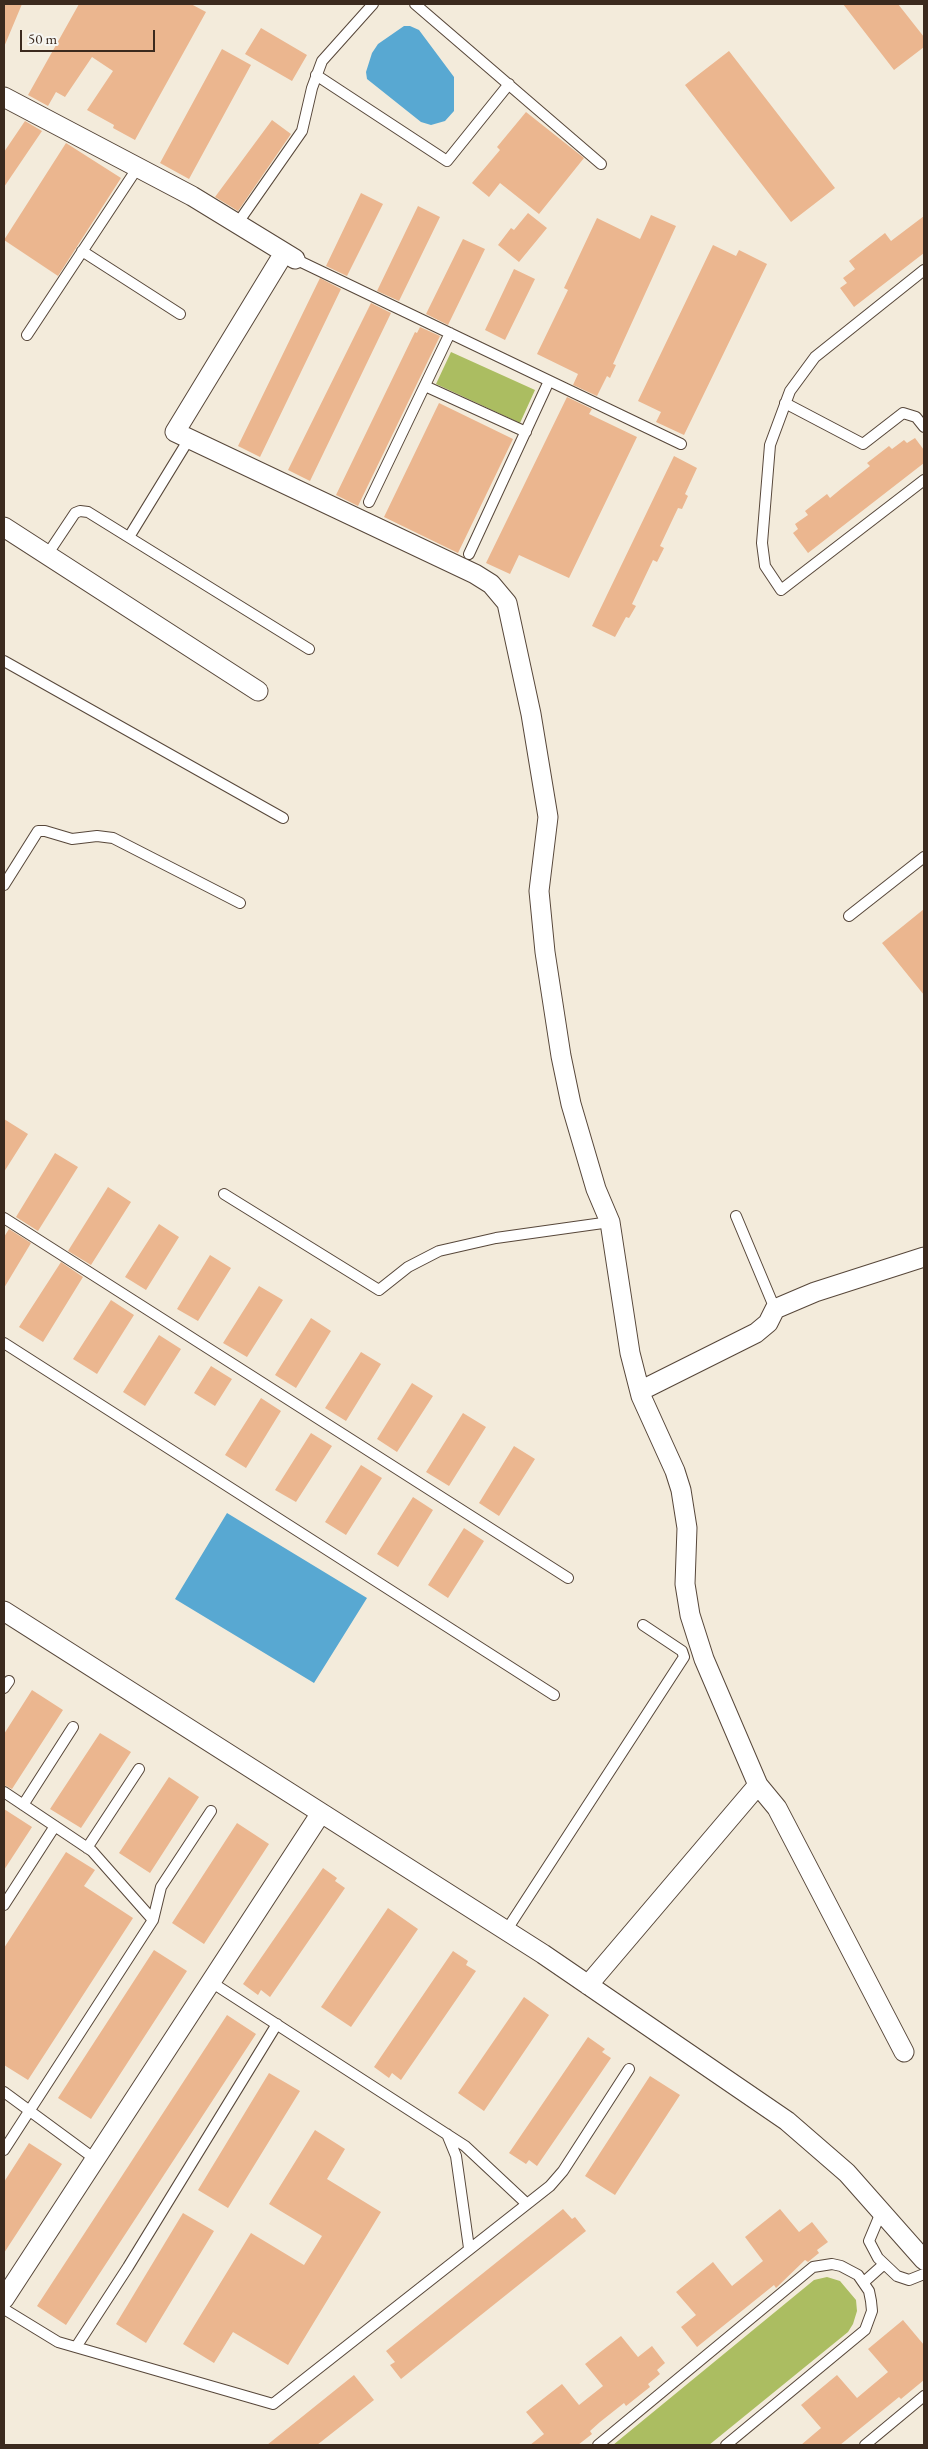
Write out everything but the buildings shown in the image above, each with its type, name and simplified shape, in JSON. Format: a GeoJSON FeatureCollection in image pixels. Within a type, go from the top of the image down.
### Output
{"type":"FeatureCollection","features":[{"type":"Feature","properties":{"kind":"street"},"geometry":{"type":"LineString","coordinates":[[4,96],[138,167],[290,256],[175,432],[476,574],[491,584],[507,603],[531,714],[548,817],[539,891],[545,952],[561,1056],[571,1104],[596,1189],[610,1222],[630,1353],[640,1391],[681,1490],[687,1528],[685,1584],[690,1615],[704,1659],[758,1784],[777,1808],[904,2052]]}},
{"type":"Feature","properties":{"kind":"street"},"geometry":{"type":"LineString","coordinates":[[4,527],[258,691]]}},
{"type":"Feature","properties":{"kind":"street"},"geometry":{"type":"LineString","coordinates":[[640,1391],[756,1333],[768,1322],[775,1309],[815,1292],[924,1257]]}},
{"type":"Feature","properties":{"kind":"street"},"geometry":{"type":"LineString","coordinates":[[4,1612],[506,1930],[805,2136],[847,2173],[882,2210],[924,2260]]}},
{"type":"Feature","properties":{"kind":"street"},"geometry":{"type":"LineString","coordinates":[[588,1985],[758,1784]]}},
{"type":"Feature","properties":{"kind":"street"},"geometry":{"type":"LineString","coordinates":[[4,2299],[321,1813]]}},
{"type":"Feature","properties":{"kind":"lane"},"geometry":{"type":"LineString","coordinates":[[237,224],[302,131],[316,75],[322,61],[373,4]]}},
{"type":"Feature","properties":{"kind":"lane"},"geometry":{"type":"LineString","coordinates":[[415,4],[601,164]]}},
{"type":"Feature","properties":{"kind":"lane"},"geometry":{"type":"LineString","coordinates":[[316,75],[446,161],[509,84]]}},
{"type":"Feature","properties":{"kind":"lane"},"geometry":{"type":"LineString","coordinates":[[27,336],[138,167]]}},
{"type":"Feature","properties":{"kind":"lane"},"geometry":{"type":"LineString","coordinates":[[82,251],[180,314]]}},
{"type":"Feature","properties":{"kind":"lane"},"geometry":{"type":"LineString","coordinates":[[290,256],[681,444]]}},
{"type":"Feature","properties":{"kind":"lane"},"geometry":{"type":"LineString","coordinates":[[924,270],[815,357],[797,380],[785,403],[770,445],[762,542],[765,566],[782,590],[924,480]]}},
{"type":"Feature","properties":{"kind":"lane"},"geometry":{"type":"LineString","coordinates":[[369,502],[450,333]]}},
{"type":"Feature","properties":{"kind":"lane"},"geometry":{"type":"LineString","coordinates":[[470,554],[549,381]]}},
{"type":"Feature","properties":{"kind":"lane"},"geometry":{"type":"LineString","coordinates":[[425,386],[526,432]]}},
{"type":"Feature","properties":{"kind":"lane"},"geometry":{"type":"LineString","coordinates":[[785,403],[863,444],[903,413],[916,417],[924,427]]}},
{"type":"Feature","properties":{"kind":"lane"},"geometry":{"type":"LineString","coordinates":[[129,537],[189,439]]}},
{"type":"Feature","properties":{"kind":"lane"},"geometry":{"type":"LineString","coordinates":[[47,555],[75,513],[80,511],[88,512],[310,649]]}},
{"type":"Feature","properties":{"kind":"lane"},"geometry":{"type":"LineString","coordinates":[[4,661],[283,818]]}},
{"type":"Feature","properties":{"kind":"lane"},"geometry":{"type":"LineString","coordinates":[[4,885],[38,831],[45,831],[72,839],[97,836],[113,838],[240,903]]}},
{"type":"Feature","properties":{"kind":"lane"},"geometry":{"type":"LineString","coordinates":[[849,916],[924,857]]}},
{"type":"Feature","properties":{"kind":"lane"},"geometry":{"type":"LineString","coordinates":[[224,1194],[379,1290],[408,1267],[439,1250],[496,1238],[610,1222]]}},
{"type":"Feature","properties":{"kind":"lane"},"geometry":{"type":"LineString","coordinates":[[736,1216],[775,1309]]}},
{"type":"Feature","properties":{"kind":"lane"},"geometry":{"type":"LineString","coordinates":[[4,1218],[568,1578]]}},
{"type":"Feature","properties":{"kind":"lane"},"geometry":{"type":"LineString","coordinates":[[4,1343],[554,1695]]}},
{"type":"Feature","properties":{"kind":"lane"},"geometry":{"type":"LineString","coordinates":[[506,1930],[684,1657],[682,1651],[643,1624]]}},
{"type":"Feature","properties":{"kind":"lane"},"geometry":{"type":"LineString","coordinates":[[23,1805],[73,1727]]}},
{"type":"Feature","properties":{"kind":"lane"},"geometry":{"type":"LineString","coordinates":[[88,1848],[139,1769]]}},
{"type":"Feature","properties":{"kind":"lane"},"geometry":{"type":"LineString","coordinates":[[4,1792],[88,1848],[153,1920]]}},
{"type":"Feature","properties":{"kind":"lane"},"geometry":{"type":"LineString","coordinates":[[4,2150],[153,1920],[161,1887],[211,1811]]}},
{"type":"Feature","properties":{"kind":"lane"},"geometry":{"type":"LineString","coordinates":[[4,1905],[55,1826]]}},
{"type":"Feature","properties":{"kind":"lane"},"geometry":{"type":"LineString","coordinates":[[211,1982],[465,2146],[527,2204]]}},
{"type":"Feature","properties":{"kind":"lane"},"geometry":{"type":"LineString","coordinates":[[76,2347],[128,2267],[277,2024]]}},
{"type":"Feature","properties":{"kind":"lane"},"geometry":{"type":"LineString","coordinates":[[4,2308],[58,2342],[273,2404],[468,2248],[527,2204],[563,2171],[629,2069]]}},
{"type":"Feature","properties":{"kind":"lane"},"geometry":{"type":"LineString","coordinates":[[4,2092],[95,2159]]}},
{"type":"Feature","properties":{"kind":"lane"},"geometry":{"type":"LineString","coordinates":[[447,2134],[456,2156],[468,2248]]}},
{"type":"Feature","properties":{"kind":"lane"},"geometry":{"type":"LineString","coordinates":[[882,2210],[869,2241],[883,2265],[897,2276],[909,2280],[924,2274]]}},
{"type":"Feature","properties":{"kind":"lane"},"geometry":{"type":"LineString","coordinates":[[598,2445],[813,2267],[822,2265],[841,2266],[858,2275],[869,2291],[872,2311],[865,2330],[726,2445]]}},
{"type":"Feature","properties":{"kind":"lane"},"geometry":{"type":"LineString","coordinates":[[864,2282],[883,2265]]}},
{"type":"Feature","properties":{"kind":"lane"},"geometry":{"type":"LineString","coordinates":[[864,2445],[924,2396]]}},
{"type":"Feature","properties":{"kind":"green space"},"geometry":{"type":"Polygon","coordinates":[[[451,352],[535,390],[520,423],[436,384],[451,352]]]}},
{"type":"Feature","properties":{"kind":"green space"},"geometry":{"type":"Polygon","coordinates":[[[827,2277],[840,2281],[856,2300],[857,2311],[848,2332],[709,2445],[613,2445],[814,2280],[827,2277]]]}},
{"type":"Feature","properties":{"kind":"water"},"geometry":{"type":"Polygon","coordinates":[[[404,26],[410,26],[419,30],[454,77],[454,111],[445,121],[431,125],[421,122],[367,79],[366,72],[372,53],[378,44],[404,26]]]}},
{"type":"Feature","properties":{"kind":"water"},"geometry":{"type":"Polygon","coordinates":[[[227,1513],[367,1598],[314,1683],[175,1599],[227,1513]]]}}]}
